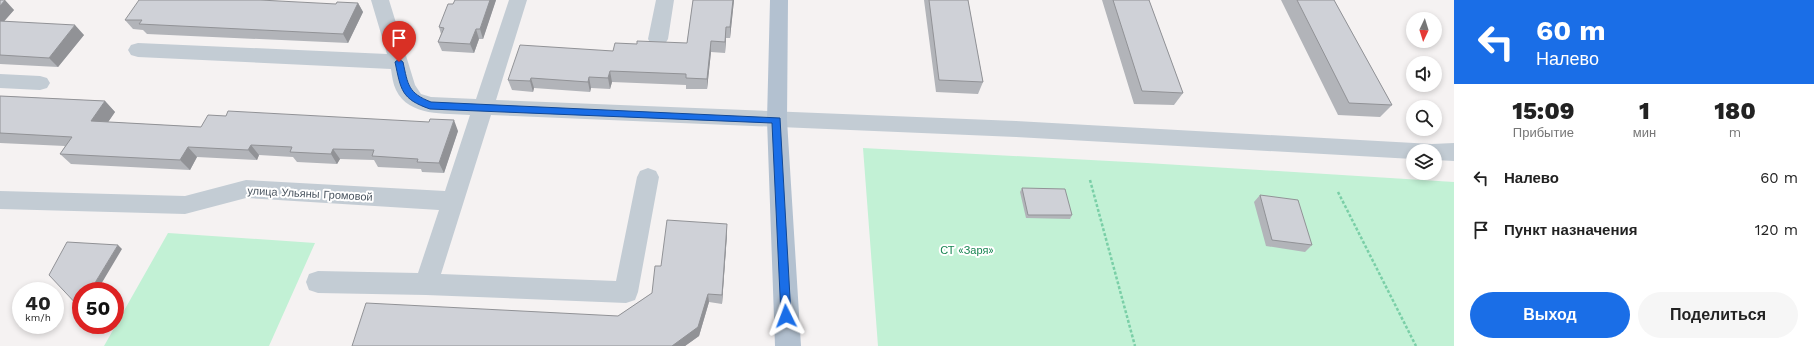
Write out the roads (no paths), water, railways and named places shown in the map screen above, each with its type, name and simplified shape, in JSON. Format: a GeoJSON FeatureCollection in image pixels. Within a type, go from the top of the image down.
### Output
{"type":"FeatureCollection","features":[{"type":"Feature","properties":{"kind":"main road"},"geometry":{"type":"LineString","coordinates":[[779,0],[777,120],[788,346]]}},
{"type":"Feature","properties":{"kind":"street"},"geometry":{"type":"LineString","coordinates":[[380,0],[399,62],[405,88],[414,99],[430,106],[1024,130],[1406,150]]}},
{"type":"Feature","properties":{"kind":"street"},"geometry":{"type":"LineString","coordinates":[[426,284],[518,0]]}},
{"type":"Feature","properties":{"kind":"street"},"geometry":{"type":"LineString","coordinates":[[658,39],[664,0]]}},
{"type":"Feature","properties":{"kind":"street"},"geometry":{"type":"LineString","coordinates":[[138,50],[399,62]]}},
{"type":"Feature","properties":{"kind":"street"},"geometry":{"type":"LineString","coordinates":[[0,81],[40,83]]}},
{"type":"Feature","properties":{"kind":"street"},"geometry":{"type":"LineString","coordinates":[[1442,151],[1454,152]]}},
{"type":"Feature","properties":{"kind":"street"},"geometry":{"type":"LineString","coordinates":[[318,282],[426,284],[626,292],[648,177]]}},
{"type":"Feature","properties":{"kind":"street","name":"улица Ульяны Громовой"},"geometry":{"type":"LineString","coordinates":[[0,200],[185,205],[246,189],[453,201]]}},
{"type":"Feature","properties":{"kind":"park label","name":"СТ «Заря»"},"geometry":{"type":"Point","coordinates":[967,250]}}]}
